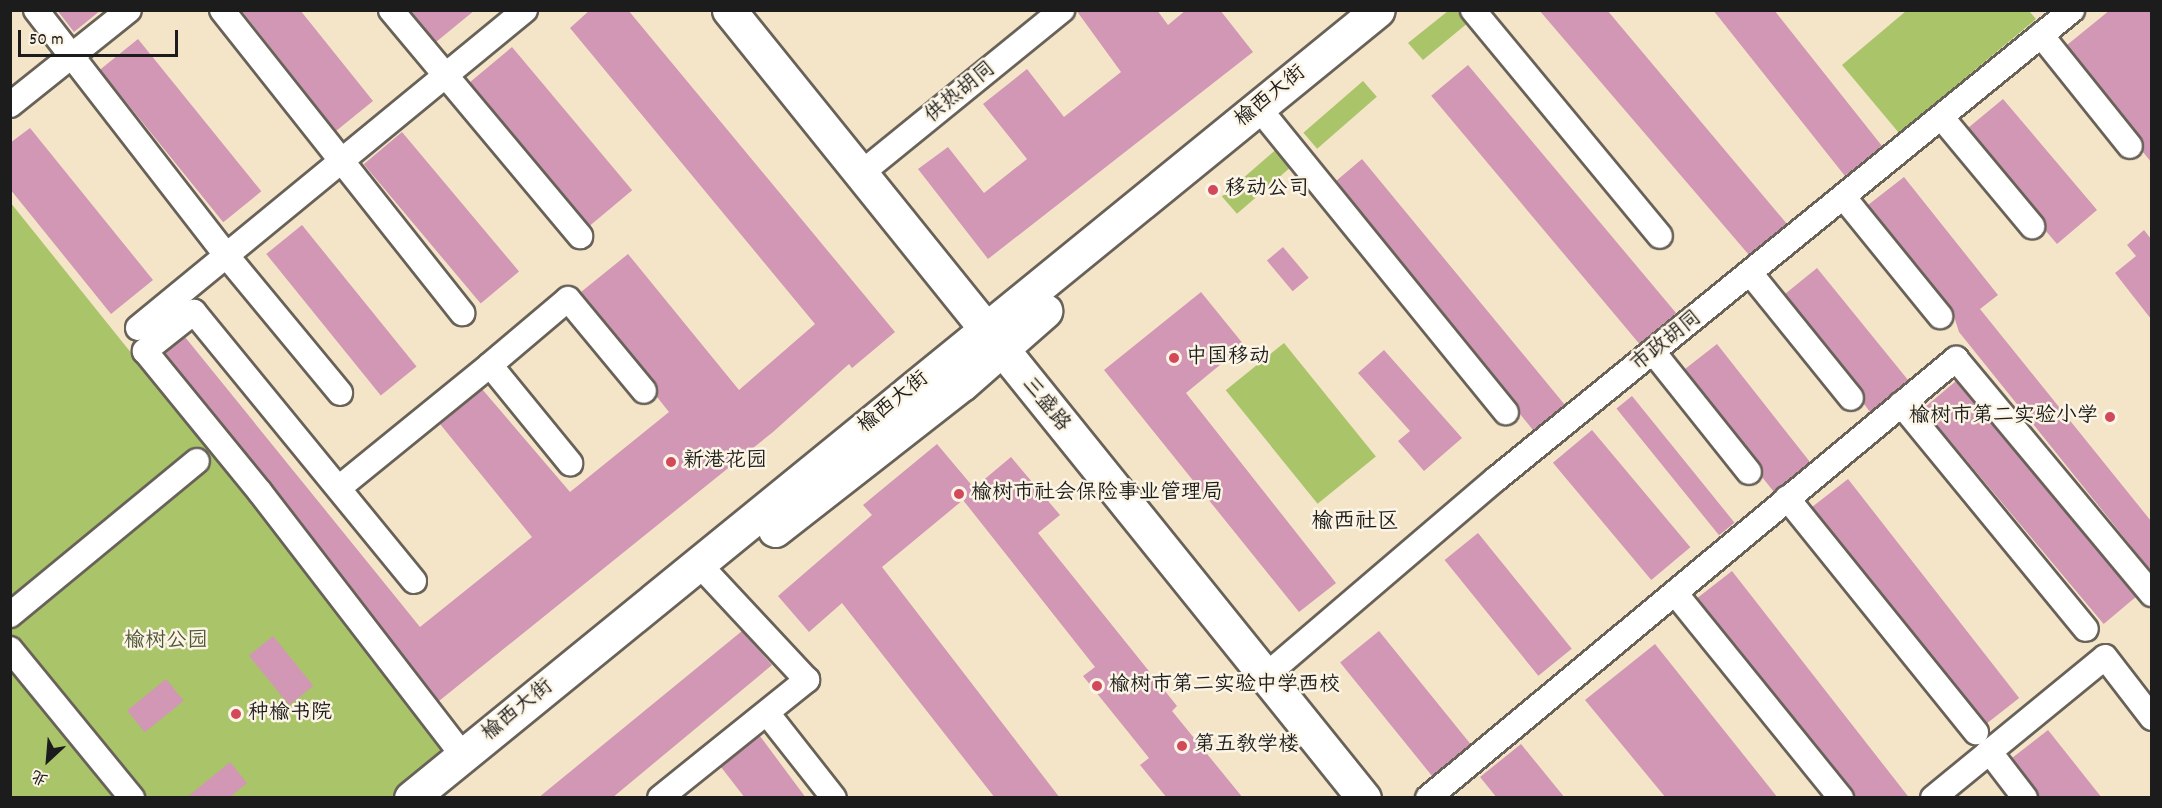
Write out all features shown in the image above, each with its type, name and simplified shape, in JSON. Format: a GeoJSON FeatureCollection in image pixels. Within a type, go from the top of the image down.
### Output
{"type":"FeatureCollection","features":[{"type":"Feature","properties":{"kind":"main road","name":"三盛路"},"geometry":{"type":"LineString","coordinates":[[704,10],[1364,798]]}},
{"type":"Feature","properties":{"kind":"main road","name":"三盛路"},"geometry":{"type":"LineString","coordinates":[[729,10],[859,175],[985,346],[1338,798]]}},
{"type":"Feature","properties":{"kind":"main road","name":"榆西大街"},"geometry":{"type":"LineString","coordinates":[[985,346],[1378,10]]}},
{"type":"Feature","properties":{"kind":"main road","name":"榆西大街"},"geometry":{"type":"LineString","coordinates":[[411,798],[706,571],[985,346],[1270,122],[1402,10]]}},
{"type":"Feature","properties":{"kind":"main road","name":"榆西大街"},"geometry":{"type":"LineString","coordinates":[[442,798],[706,571]]}},
{"type":"Feature","properties":{"kind":"street"},"geometry":{"type":"LineString","coordinates":[[36,10],[226,255],[340,393]]}},
{"type":"Feature","properties":{"kind":"street"},"geometry":{"type":"LineString","coordinates":[[10,105],[129,10]]}},
{"type":"Feature","properties":{"kind":"street"},"geometry":{"type":"LineString","coordinates":[[222,10],[344,160],[462,313]]}},
{"type":"Feature","properties":{"kind":"street"},"geometry":{"type":"LineString","coordinates":[[391,10],[580,236]]}},
{"type":"Feature","properties":{"kind":"street"},"geometry":{"type":"LineString","coordinates":[[138,328],[525,10]]}},
{"type":"Feature","properties":{"kind":"street","name":"供热胡同"},"geometry":{"type":"LineString","coordinates":[[859,175],[1062,10]]}},
{"type":"Feature","properties":{"kind":"street"},"geometry":{"type":"LineString","coordinates":[[1473,10],[1660,236]]}},
{"type":"Feature","properties":{"kind":"street","name":"市政胡同"},"geometry":{"type":"LineString","coordinates":[[1264,677],[1496,478],[1845,199],[2072,10]]}},
{"type":"Feature","properties":{"kind":"street"},"geometry":{"type":"LineString","coordinates":[[2042,36],[2130,146]]}},
{"type":"Feature","properties":{"kind":"street"},"geometry":{"type":"LineString","coordinates":[[1942,118],[2032,226]]}},
{"type":"Feature","properties":{"kind":"street"},"geometry":{"type":"LineString","coordinates":[[1270,122],[1506,412]]}},
{"type":"Feature","properties":{"kind":"street"},"geometry":{"type":"LineString","coordinates":[[1845,199],[1940,316]]}},
{"type":"Feature","properties":{"kind":"street"},"geometry":{"type":"LineString","coordinates":[[1751,274],[1851,398]]}},
{"type":"Feature","properties":{"kind":"street"},"geometry":{"type":"LineString","coordinates":[[340,487],[568,299],[644,391]]}},
{"type":"Feature","properties":{"kind":"street"},"geometry":{"type":"LineString","coordinates":[[414,581],[340,487],[195,312],[145,351],[260,492],[463,756]]}},
{"type":"Feature","properties":{"kind":"street"},"geometry":{"type":"LineString","coordinates":[[1653,353],[1749,472]]}},
{"type":"Feature","properties":{"kind":"street"},"geometry":{"type":"LineString","coordinates":[[1428,798],[1956,359],[2151,594]]}},
{"type":"Feature","properties":{"kind":"street"},"geometry":{"type":"LineString","coordinates":[[490,365],[570,463]]}},
{"type":"Feature","properties":{"kind":"street"},"geometry":{"type":"LineString","coordinates":[[1901,404],[2086,629]]}},
{"type":"Feature","properties":{"kind":"street"},"geometry":{"type":"LineString","coordinates":[[10,615],[197,461]]}},
{"type":"Feature","properties":{"kind":"street"},"geometry":{"type":"LineString","coordinates":[[1787,498],[2025,798]]}},
{"type":"Feature","properties":{"kind":"street"},"geometry":{"type":"LineString","coordinates":[[660,798],[807,680],[706,571]]}},
{"type":"Feature","properties":{"kind":"street"},"geometry":{"type":"LineString","coordinates":[[1675,593],[1841,798]]}},
{"type":"Feature","properties":{"kind":"street"},"geometry":{"type":"LineString","coordinates":[[10,649],[132,798]]}},
{"type":"Feature","properties":{"kind":"street"},"geometry":{"type":"LineString","coordinates":[[1933,798],[1982,742],[2105,657],[2151,718]]}},
{"type":"Feature","properties":{"kind":"street"},"geometry":{"type":"LineString","coordinates":[[767,713],[834,798]]}},
{"type":"Feature","properties":{"kind":"green space"},"geometry":{"type":"Polygon","coordinates":[[[1448,11],[1460,11],[1469,22],[1423,60],[1408,43],[1448,11]]]}},
{"type":"Feature","properties":{"kind":"green space"},"geometry":{"type":"Polygon","coordinates":[[[1906,11],[2029,11],[2036,19],[1899,133],[1842,65],[1906,11]]]}},
{"type":"Feature","properties":{"kind":"green space"},"geometry":{"type":"Polygon","coordinates":[[[1363,81],[1377,97],[1317,149],[1303,133],[1363,81]]]}},
{"type":"Feature","properties":{"kind":"green space"},"geometry":{"type":"Polygon","coordinates":[[[1280,146],[1295,163],[1237,214],[1222,197],[1280,146]]]}},
{"type":"Feature","properties":{"kind":"green space","name":"榆树公园"},"geometry":{"type":"Polygon","coordinates":[[[10,202],[450,750],[392,797],[11,797],[10,202]]]}},
{"type":"Feature","properties":{"kind":"green space"},"geometry":{"type":"Polygon","coordinates":[[[1284,343],[1376,456],[1318,504],[1226,390],[1284,343]]]}},
{"type":"Feature","properties":{"kind":"building"},"geometry":{"type":"Polygon","coordinates":[[[57,10],[101,10],[74,32],[57,10]]]}},
{"type":"Feature","properties":{"kind":"building"},"geometry":{"type":"Polygon","coordinates":[[[241,10],[300,10],[373,101],[336,131],[241,10]]]}},
{"type":"Feature","properties":{"kind":"building"},"geometry":{"type":"Polygon","coordinates":[[[410,10],[475,10],[436,42],[410,10]]]}},
{"type":"Feature","properties":{"kind":"building","name":"新港花园"},"geometry":{"type":"Polygon","coordinates":[[[590,10],[628,10],[895,332],[852,368],[849,364],[773,432],[439,701],[165,353],[185,337],[420,627],[532,537],[440,424],[482,389],[570,492],[669,412],[657,397],[655,382],[581,292],[628,254],[739,390],[815,324],[570,28],[590,10]]]}},
{"type":"Feature","properties":{"kind":"building"},"geometry":{"type":"Polygon","coordinates":[[[1076,10],[1157,10],[1168,25],[1186,10],[1220,10],[1253,52],[988,259],[918,169],[948,147],[984,193],[1027,159],[983,104],[1027,69],[1064,117],[1121,72],[1076,10]]]}},
{"type":"Feature","properties":{"kind":"building"},"geometry":{"type":"Polygon","coordinates":[[[1539,10],[1607,10],[1787,224],[1749,255],[1539,10]]]}},
{"type":"Feature","properties":{"kind":"building"},"geometry":{"type":"Polygon","coordinates":[[[1713,10],[1774,10],[1882,146],[1845,176],[1713,10]]]}},
{"type":"Feature","properties":{"kind":"building"},"geometry":{"type":"Polygon","coordinates":[[[2110,10],[2151,10],[2151,162],[2143,152],[2141,137],[2067,45],[2110,10]]]}},
{"type":"Feature","properties":{"kind":"building"},"geometry":{"type":"Polygon","coordinates":[[[138,39],[261,191],[223,222],[100,70],[138,39]]]}},
{"type":"Feature","properties":{"kind":"building"},"geometry":{"type":"Polygon","coordinates":[[[512,47],[632,190],[590,226],[470,82],[512,47]]]}},
{"type":"Feature","properties":{"kind":"building"},"geometry":{"type":"Polygon","coordinates":[[[1468,65],[1676,313],[1639,344],[1431,96],[1468,65]]]}},
{"type":"Feature","properties":{"kind":"building"},"geometry":{"type":"Polygon","coordinates":[[[2003,99],[2097,210],[2057,244],[2045,230],[2043,217],[1968,128],[2003,99]]]}},
{"type":"Feature","properties":{"kind":"building"},"geometry":{"type":"Polygon","coordinates":[[[30,128],[153,280],[111,314],[10,189],[10,143],[30,128]]]}},
{"type":"Feature","properties":{"kind":"building"},"geometry":{"type":"Polygon","coordinates":[[[402,132],[519,271],[481,304],[364,164],[402,132]]]}},
{"type":"Feature","properties":{"kind":"building"},"geometry":{"type":"Polygon","coordinates":[[[1362,159],[1565,405],[1533,430],[1520,414],[1517,403],[1336,181],[1362,159]]]}},
{"type":"Feature","properties":{"kind":"building"},"geometry":{"type":"Polygon","coordinates":[[[1904,177],[1998,295],[1980,309],[2151,521],[2151,571],[1959,332],[1951,307],[1868,205],[1904,177]]]}},
{"type":"Feature","properties":{"kind":"building"},"geometry":{"type":"Polygon","coordinates":[[[302,225],[417,366],[381,395],[266,254],[302,225]]]}},
{"type":"Feature","properties":{"kind":"building"},"geometry":{"type":"Polygon","coordinates":[[[2144,230],[2151,239],[2151,319],[2115,273],[2136,256],[2127,245],[2144,230]]]}},
{"type":"Feature","properties":{"kind":"building"},"geometry":{"type":"Polygon","coordinates":[[[1283,247],[1309,278],[1293,291],[1267,260],[1283,247]]]}},
{"type":"Feature","properties":{"kind":"building"},"geometry":{"type":"Polygon","coordinates":[[[1817,268],[1908,380],[1870,412],[1864,404],[1862,389],[1785,294],[1817,268]]]}},
{"type":"Feature","properties":{"kind":"building"},"geometry":{"type":"Polygon","coordinates":[[[1201,292],[1244,345],[1186,393],[1336,583],[1299,612],[1104,370],[1201,292]]]}},
{"type":"Feature","properties":{"kind":"building"},"geometry":{"type":"Polygon","coordinates":[[[1717,344],[1810,462],[1774,492],[1762,477],[1760,463],[1685,369],[1717,344]]]}},
{"type":"Feature","properties":{"kind":"building"},"geometry":{"type":"Polygon","coordinates":[[[1384,350],[1462,438],[1424,471],[1398,441],[1410,431],[1358,373],[1384,350]]]}},
{"type":"Feature","properties":{"kind":"building"},"geometry":{"type":"Polygon","coordinates":[[[1956,381],[2137,596],[2104,624],[1923,409],[1956,381]]]}},
{"type":"Feature","properties":{"kind":"building"},"geometry":{"type":"Polygon","coordinates":[[[1632,396],[1735,523],[1719,535],[1616,409],[1632,396]]]}},
{"type":"Feature","properties":{"kind":"building"},"geometry":{"type":"Polygon","coordinates":[[[1592,430],[1690,547],[1651,580],[1553,463],[1592,430]]]}},
{"type":"Feature","properties":{"kind":"building"},"geometry":{"type":"Polygon","coordinates":[[[937,444],[974,488],[1011,457],[1060,515],[1038,533],[1177,706],[1172,711],[1243,798],[1167,798],[1140,765],[1149,758],[1083,676],[1095,667],[963,500],[882,567],[1060,798],[995,798],[842,603],[809,632],[778,596],[872,515],[863,505],[937,444]]]}},
{"type":"Feature","properties":{"kind":"building"},"geometry":{"type":"Polygon","coordinates":[[[1848,479],[2019,698],[1983,726],[1812,507],[1848,479]]]}},
{"type":"Feature","properties":{"kind":"building"},"geometry":{"type":"Polygon","coordinates":[[[1478,533],[1572,649],[1538,676],[1445,560],[1478,533]]]}},
{"type":"Feature","properties":{"kind":"building"},"geometry":{"type":"Polygon","coordinates":[[[1732,571],[1909,798],[1854,798],[1697,598],[1732,571]]]}},
{"type":"Feature","properties":{"kind":"building"},"geometry":{"type":"Polygon","coordinates":[[[742,631],[772,665],[612,798],[538,798],[742,631]]]}},
{"type":"Feature","properties":{"kind":"building"},"geometry":{"type":"Polygon","coordinates":[[[1379,631],[1471,744],[1432,776],[1340,662],[1379,631]]]}},
{"type":"Feature","properties":{"kind":"building"},"geometry":{"type":"Polygon","coordinates":[[[273,636],[313,686],[289,705],[249,656],[273,636]]]}},
{"type":"Feature","properties":{"kind":"building"},"geometry":{"type":"Polygon","coordinates":[[[1655,644],[1778,798],[1666,798],[1585,700],[1655,644]]]}},
{"type":"Feature","properties":{"kind":"building"},"geometry":{"type":"Polygon","coordinates":[[[166,679],[184,701],[145,732],[127,710],[166,679]]]}},
{"type":"Feature","properties":{"kind":"building"},"geometry":{"type":"Polygon","coordinates":[[[2048,730],[2102,798],[2039,798],[2012,758],[2048,730]]]}},
{"type":"Feature","properties":{"kind":"building"},"geometry":{"type":"Polygon","coordinates":[[[760,736],[806,798],[745,798],[721,767],[760,736]]]}},
{"type":"Feature","properties":{"kind":"building"},"geometry":{"type":"Polygon","coordinates":[[[1521,744],[1565,798],[1497,798],[1480,777],[1521,744]]]}},
{"type":"Feature","properties":{"kind":"building"},"geometry":{"type":"Polygon","coordinates":[[[230,762],[247,783],[229,798],[186,798],[230,762]]]}},
{"type":"Feature","properties":{"kind":"place","name":"移动公司"},"geometry":{"type":"Point","coordinates":[1213,190]}},
{"type":"Feature","properties":{"kind":"place","name":"中国移动"},"geometry":{"type":"Point","coordinates":[1174,358]}},
{"type":"Feature","properties":{"kind":"place","name":"榆树市第二实验小学"},"geometry":{"type":"Point","coordinates":[2110,417]}},
{"type":"Feature","properties":{"kind":"place","name":"新港花园"},"geometry":{"type":"Point","coordinates":[671,462]}},
{"type":"Feature","properties":{"kind":"place","name":"榆树市社会保险事业管理局"},"geometry":{"type":"Point","coordinates":[959,494]}},
{"type":"Feature","properties":{"kind":"place","name":"榆树市第二实验中学西校"},"geometry":{"type":"Point","coordinates":[1097,686]}},
{"type":"Feature","properties":{"kind":"place","name":"种榆书院"},"geometry":{"type":"Point","coordinates":[236,714]}},
{"type":"Feature","properties":{"kind":"place","name":"第五教学楼"},"geometry":{"type":"Point","coordinates":[1182,746]}},
{"type":"Feature","properties":{"kind":"district","name":"榆西社区"},"geometry":{"type":"Point","coordinates":[1355,523]}}]}
